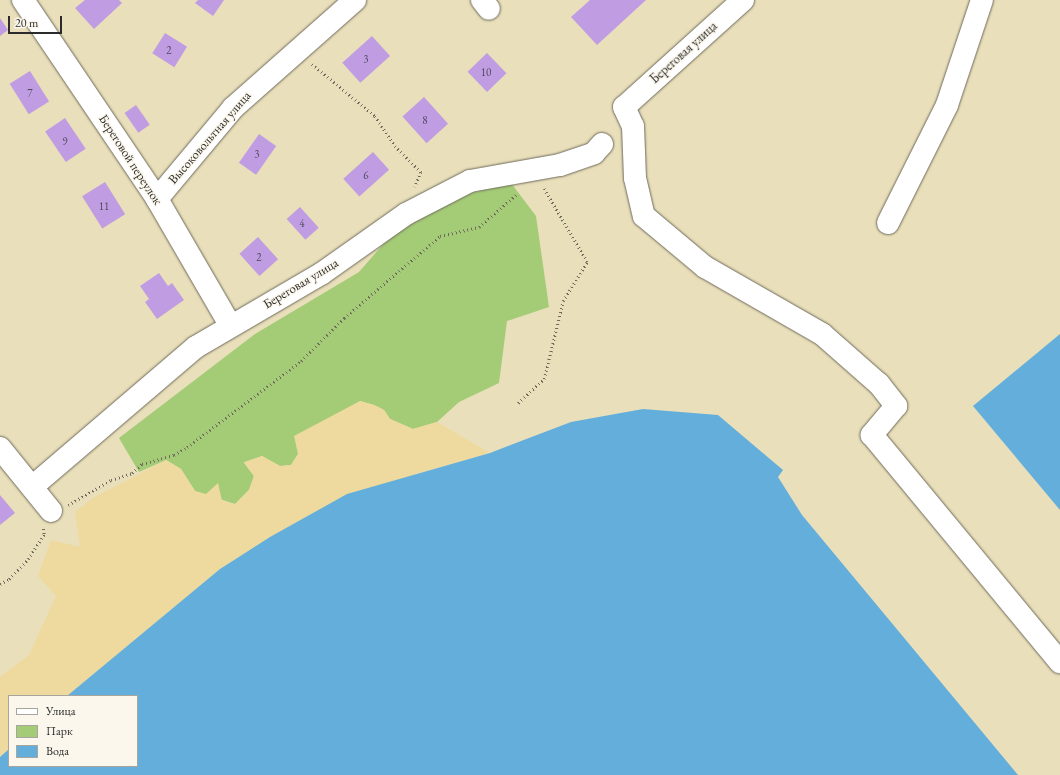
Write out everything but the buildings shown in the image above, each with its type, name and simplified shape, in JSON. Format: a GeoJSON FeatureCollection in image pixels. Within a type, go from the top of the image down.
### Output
{"type":"FeatureCollection","features":[{"type":"Feature","properties":{"kind":"street","name":"Высоковольтная улица"},"geometry":{"type":"LineString","coordinates":[[157,199],[233,108],[355,0]]}},
{"type":"Feature","properties":{"kind":"street","name":"Береговая улица"},"geometry":{"type":"LineString","coordinates":[[743,0],[624,107],[633,126],[635,178],[644,216],[705,267],[822,334],[879,384],[896,406],[872,434],[1060,662]]}},
{"type":"Feature","properties":{"kind":"street"},"geometry":{"type":"LineString","coordinates":[[888,222],[947,106],[982,0]]}},
{"type":"Feature","properties":{"kind":"street","name":"Береговой переулок"},"geometry":{"type":"LineString","coordinates":[[30,3],[157,199],[230,325]]}},
{"type":"Feature","properties":{"kind":"street","name":"Береговая улица"},"geometry":{"type":"LineString","coordinates":[[32,487],[196,347],[230,325],[321,274],[406,214],[470,181],[560,166],[594,153],[602,144]]}},
{"type":"Feature","properties":{"kind":"street"},"geometry":{"type":"LineString","coordinates":[[0,448],[51,511]]}},
{"type":"Feature","properties":{"kind":"path"},"geometry":{"type":"LineString","coordinates":[[289,57],[375,116],[395,146],[421,172],[406,214]]}},
{"type":"Feature","properties":{"kind":"path"},"geometry":{"type":"LineString","coordinates":[[537,188],[544,189],[550,187]]}},
{"type":"Feature","properties":{"kind":"path"},"geometry":{"type":"LineString","coordinates":[[518,403],[544,379],[563,301],[587,262],[544,189]]}},
{"type":"Feature","properties":{"kind":"path"},"geometry":{"type":"LineString","coordinates":[[0,584],[9,579],[28,559],[44,534],[42,524],[51,511],[66,506],[111,480],[132,473],[142,464],[174,455],[187,447],[301,362],[344,318],[440,236],[479,227],[524,190]]}},
{"type":"Feature","properties":{"kind":"green space"},"geometry":{"type":"Polygon","coordinates":[[[511,183],[536,216],[549,307],[507,321],[499,383],[459,402],[437,422],[413,429],[390,419],[384,410],[360,401],[298,454],[291,465],[280,466],[262,456],[244,463],[254,476],[249,490],[235,504],[195,491],[181,469],[166,460],[139,472],[119,438],[255,334],[359,272],[393,233],[471,193],[511,183]]]}},
{"type":"Feature","properties":{"kind":"sand"},"geometry":{"type":"Polygon","coordinates":[[[360,401],[384,410],[390,419],[413,429],[437,422],[490,453],[415,474],[270,537],[220,569],[68,695],[8,695],[8,750],[0,757],[0,677],[29,655],[56,596],[38,576],[51,540],[80,547],[75,512],[93,498],[166,460],[181,469],[195,491],[206,494],[218,483],[222,501],[235,504],[249,490],[254,476],[244,462],[262,456],[280,466],[291,465],[298,454],[294,436],[360,401]]]}},
{"type":"Feature","properties":{"kind":"water"},"geometry":{"type":"Polygon","coordinates":[[[1060,334],[1060,510],[973,406],[1060,334]]]}},
{"type":"Feature","properties":{"kind":"water"},"geometry":{"type":"Polygon","coordinates":[[[643,409],[718,415],[783,470],[778,477],[802,515],[1018,775],[0,775],[0,757],[8,750],[8,767],[138,767],[138,695],[68,695],[220,569],[270,537],[347,494],[490,453],[571,422],[643,409]]]}}]}
